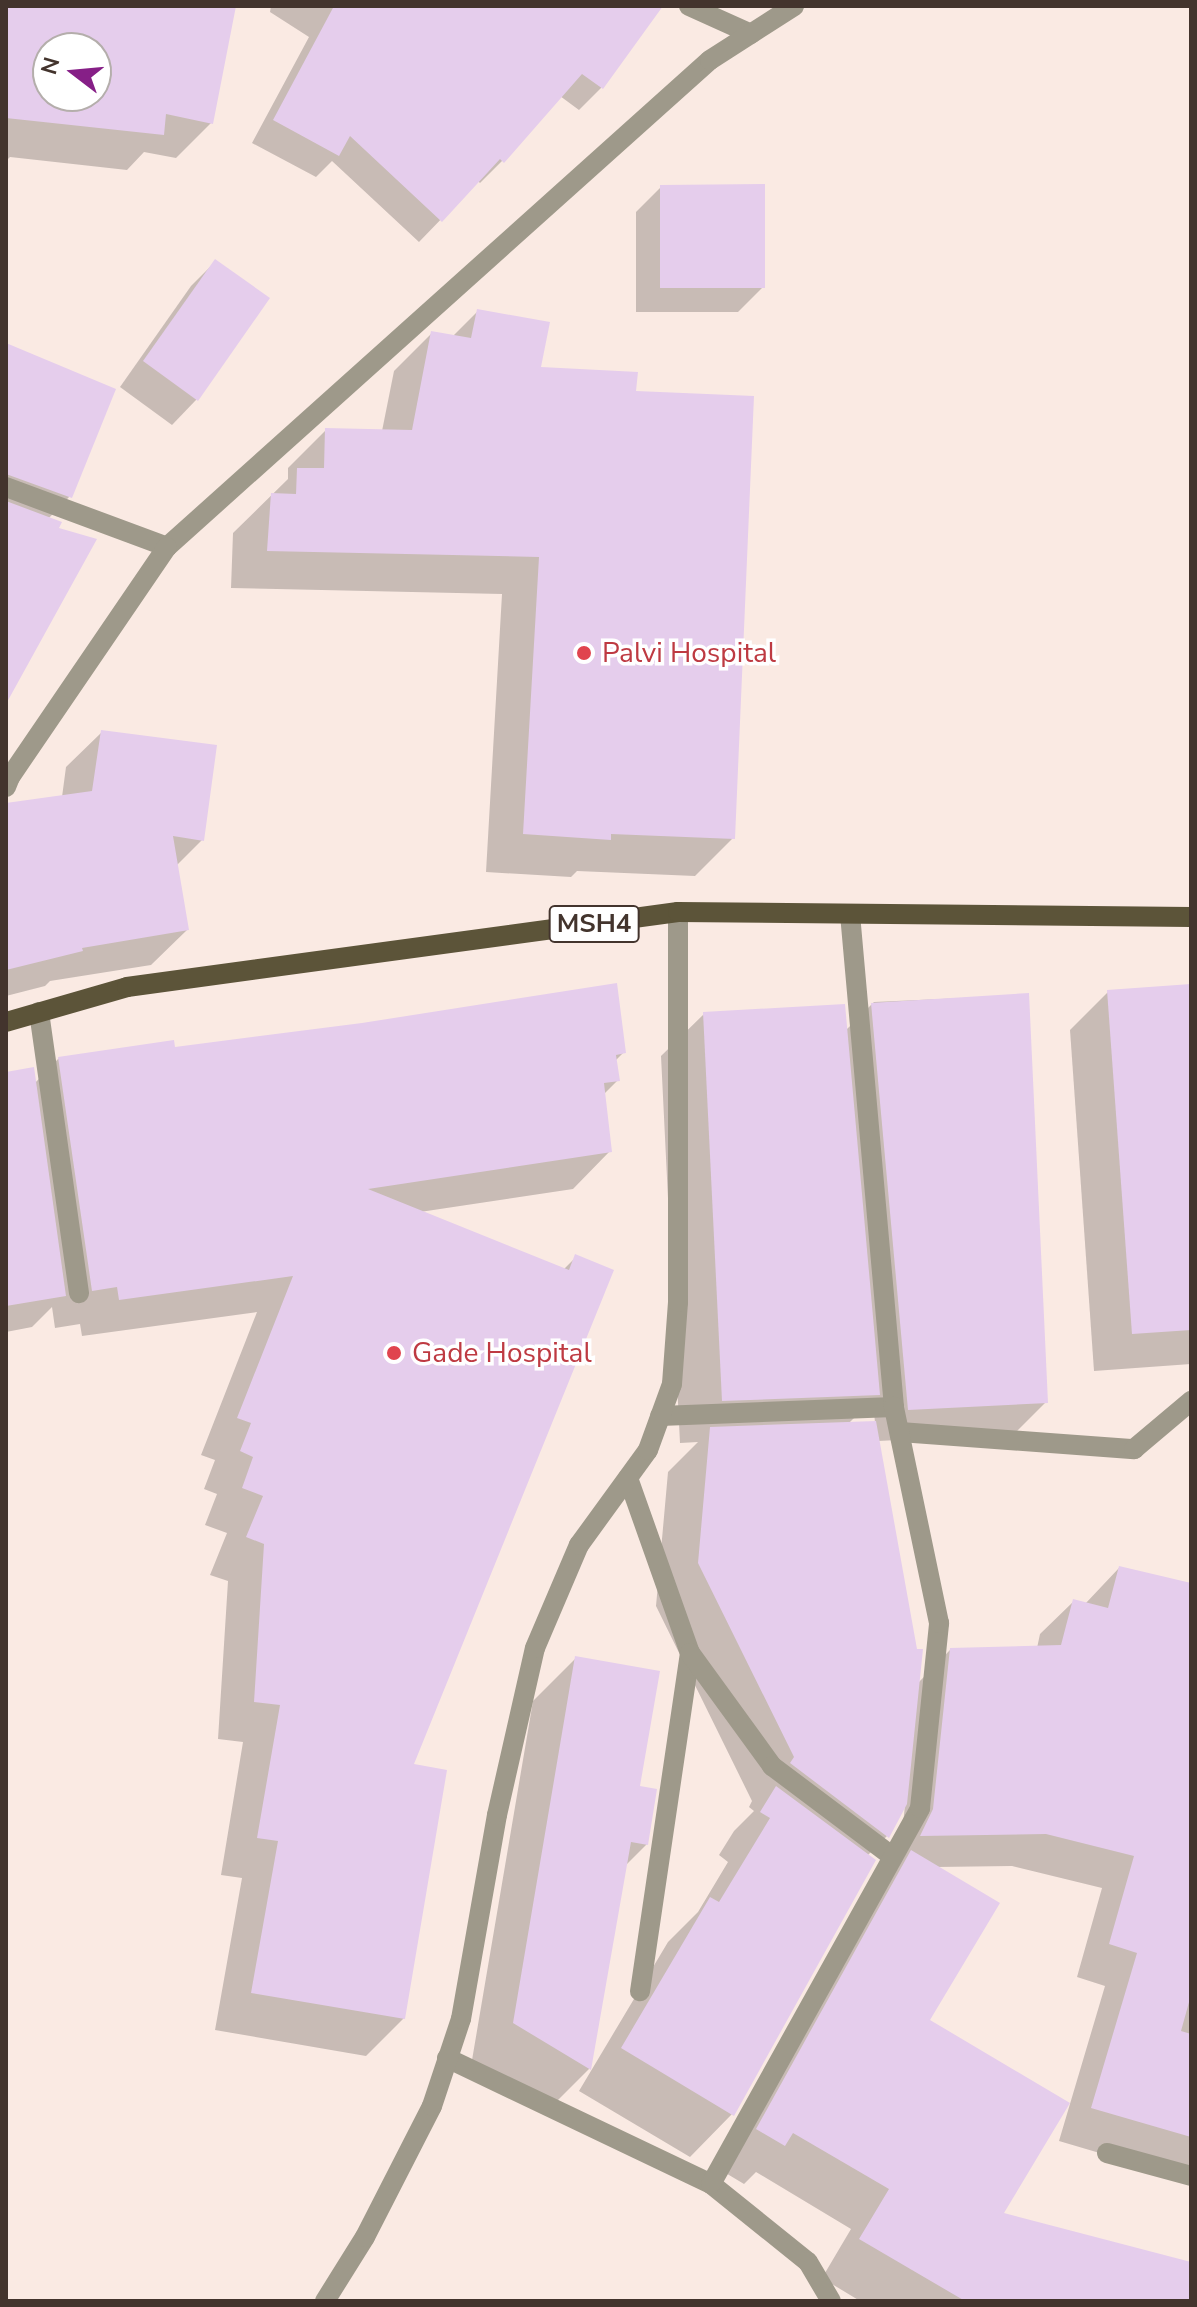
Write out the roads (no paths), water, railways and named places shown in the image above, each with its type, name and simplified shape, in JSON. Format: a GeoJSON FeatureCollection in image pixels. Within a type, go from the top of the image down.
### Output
{"type":"FeatureCollection","features":[{"type":"Feature","properties":{"kind":"main road","name":"MSH4"},"geometry":{"type":"LineString","coordinates":[[6,1022],[127,987],[678,912],[1191,917]]}},
{"type":"Feature","properties":{"kind":"street"},"geometry":{"type":"LineString","coordinates":[[689,6],[751,34]]}},
{"type":"Feature","properties":{"kind":"street"},"geometry":{"type":"LineString","coordinates":[[6,787],[167,547],[710,60],[794,6]]}},
{"type":"Feature","properties":{"kind":"street"},"geometry":{"type":"LineString","coordinates":[[6,487],[167,547]]}},
{"type":"Feature","properties":{"kind":"street"},"geometry":{"type":"LineString","coordinates":[[325,2301],[365,2237],[432,2106],[461,2019],[497,1815],[535,1648],[579,1545],[648,1450],[672,1384],[678,1302],[678,912]]}},
{"type":"Feature","properties":{"kind":"street"},"geometry":{"type":"LineString","coordinates":[[711,2184],[920,1808],[939,1623],[894,1407],[850,916]]}},
{"type":"Feature","properties":{"kind":"street"},"geometry":{"type":"LineString","coordinates":[[39,1012],[79,1293]]}},
{"type":"Feature","properties":{"kind":"street"},"geometry":{"type":"LineString","coordinates":[[900,1432],[1134,1449],[1191,1401]]}},
{"type":"Feature","properties":{"kind":"street"},"geometry":{"type":"LineString","coordinates":[[660,1416],[894,1407]]}},
{"type":"Feature","properties":{"kind":"street"},"geometry":{"type":"LineString","coordinates":[[628,1478],[690,1653],[772,1766],[893,1857]]}},
{"type":"Feature","properties":{"kind":"street"},"geometry":{"type":"LineString","coordinates":[[640,1991],[690,1653]]}},
{"type":"Feature","properties":{"kind":"street"},"geometry":{"type":"LineString","coordinates":[[447,2058],[711,2184],[808,2262],[831,2301]]}},
{"type":"Feature","properties":{"kind":"street"},"geometry":{"type":"LineString","coordinates":[[1107,2153],[1191,2176]]}},
{"type":"Feature","properties":{"kind":"place","name":"Palvi Hospital"},"geometry":{"type":"Point","coordinates":[584,653]}},
{"type":"Feature","properties":{"kind":"place","name":"Gade Hospital"},"geometry":{"type":"Point","coordinates":[394,1353]}}]}
